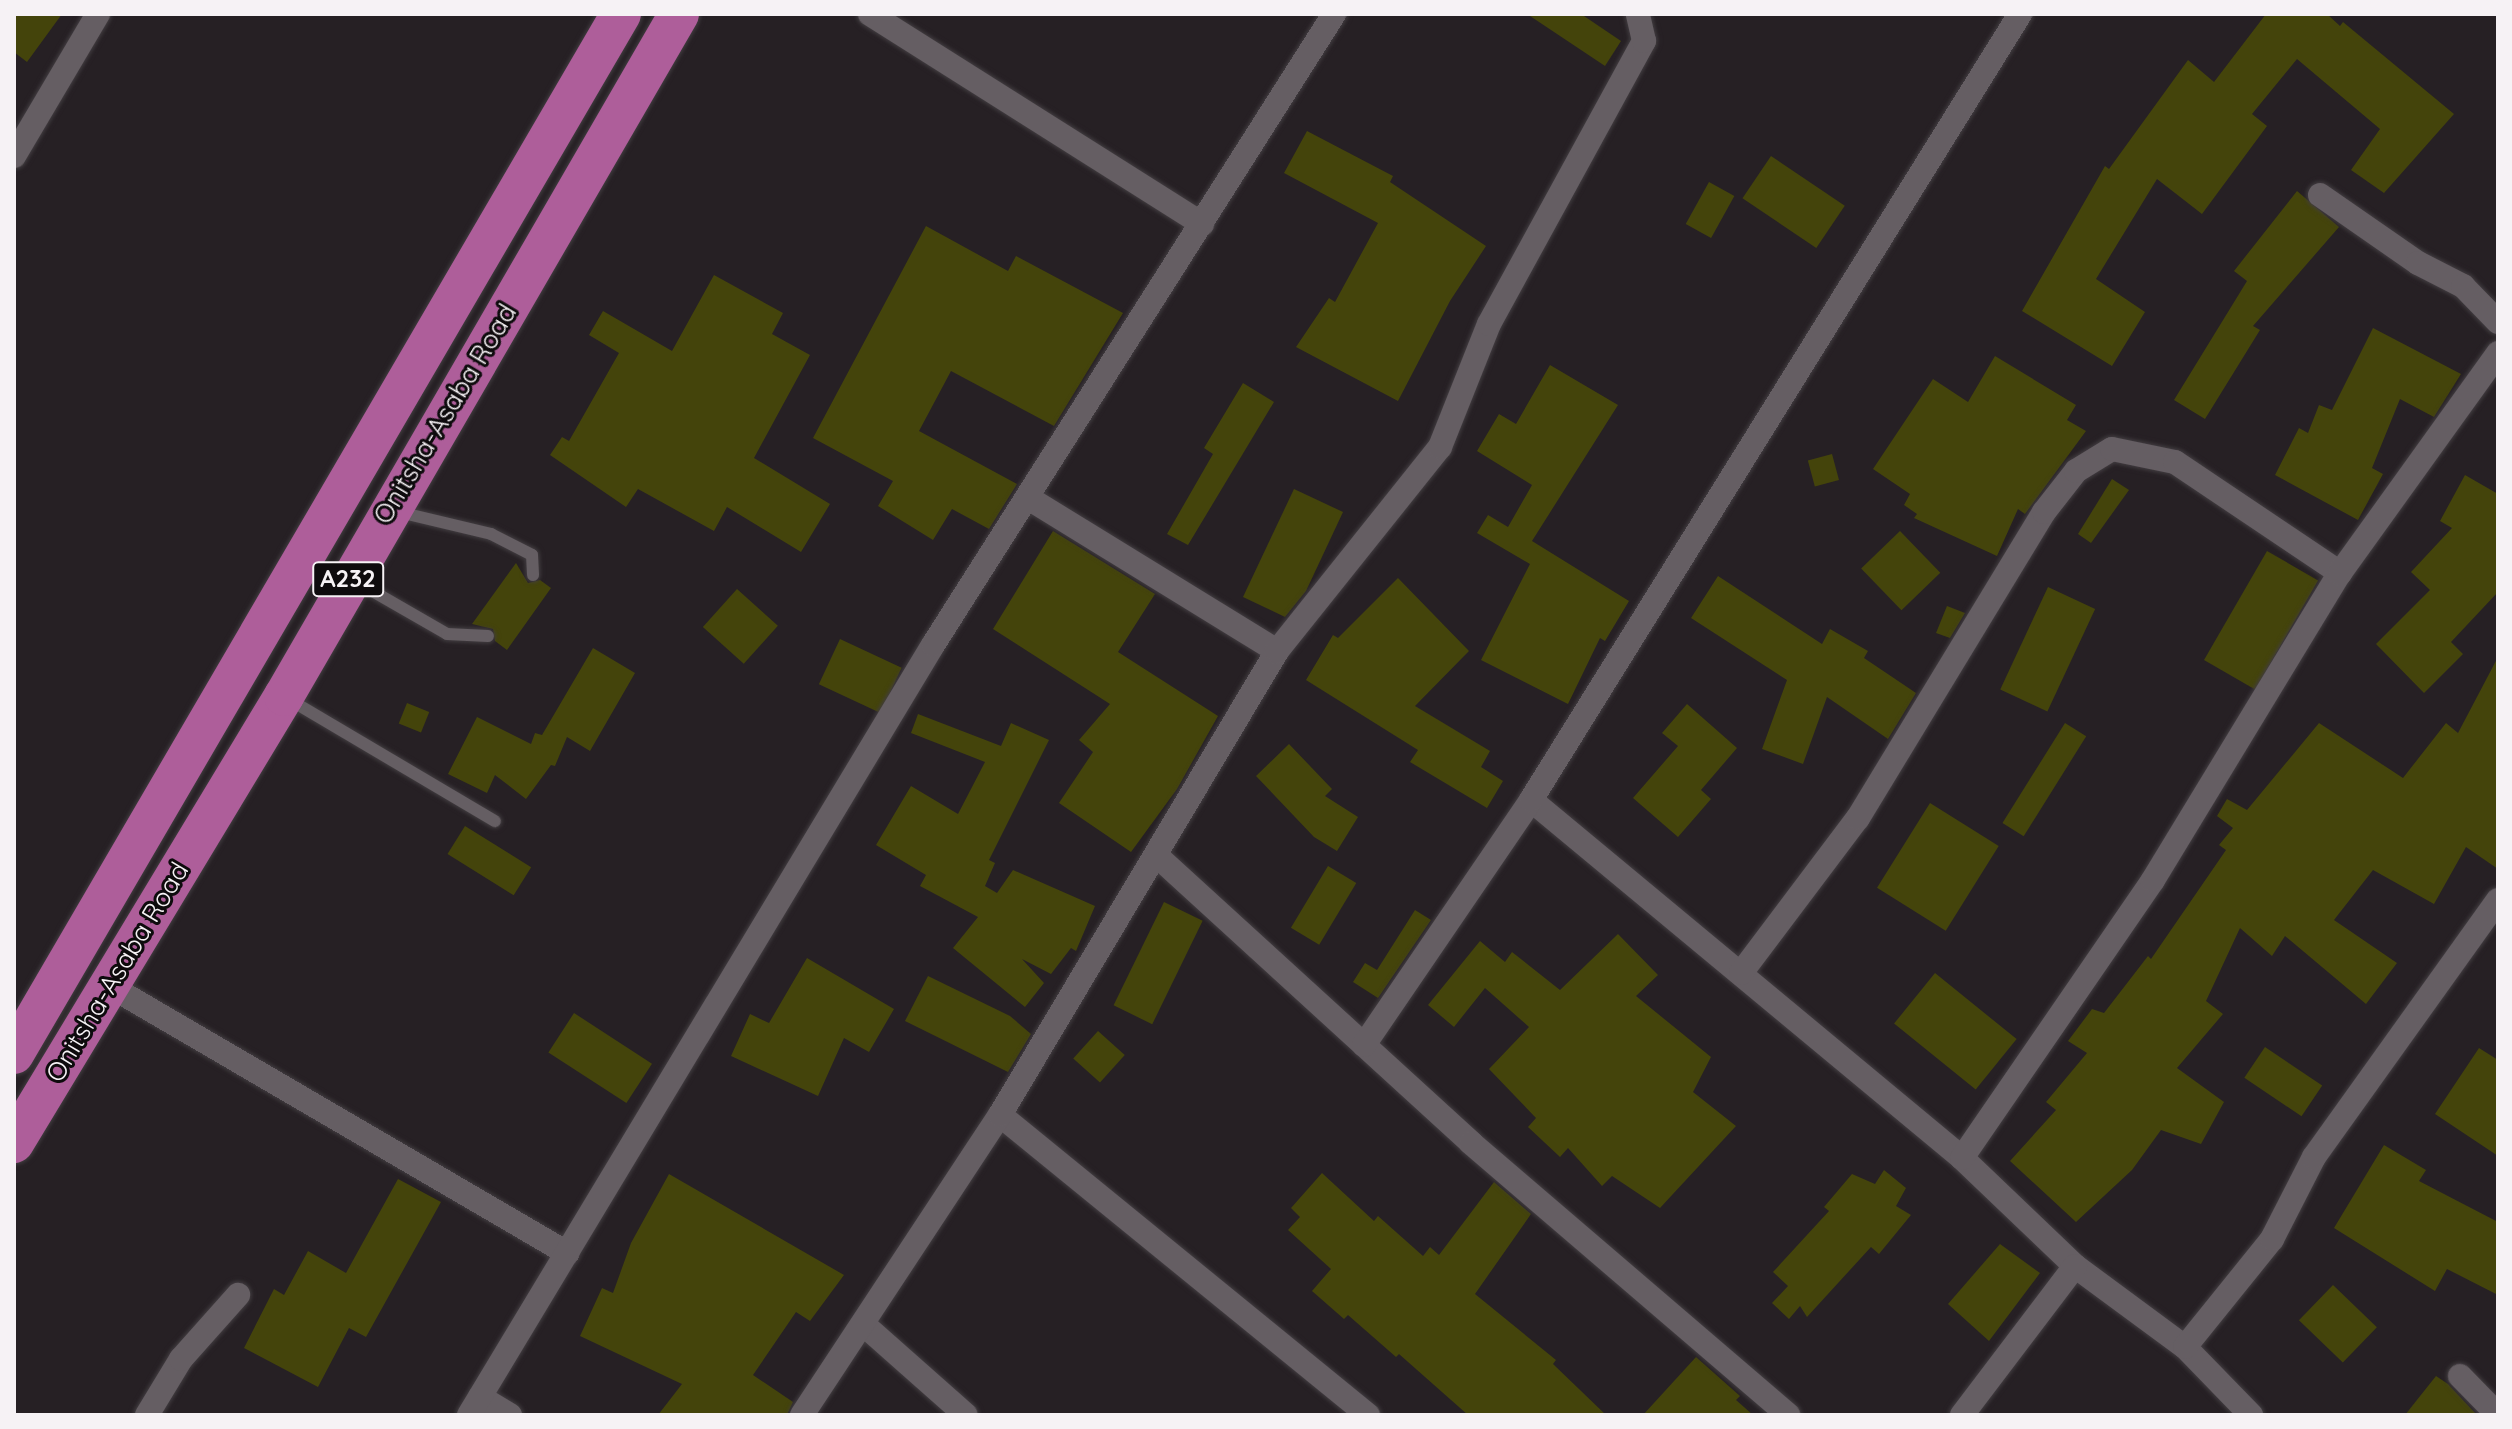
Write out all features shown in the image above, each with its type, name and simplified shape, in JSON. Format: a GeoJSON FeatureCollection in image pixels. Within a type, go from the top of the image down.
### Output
{"type":"FeatureCollection","features":[{"type":"Feature","properties":{"kind":"highway","name":"A232"},"geometry":{"type":"LineString","coordinates":[[14,1054],[621,14]]}},
{"type":"Feature","properties":{"kind":"highway","name":"Onitsha-Asaba Road"},"geometry":{"type":"LineString","coordinates":[[14,1143],[284,696],[349,578],[679,14]]}},
{"type":"Feature","properties":{"kind":"highway"},"geometry":{"type":"LineString","coordinates":[[381,428],[429,442]]}},
{"type":"Feature","properties":{"kind":"street"},"geometry":{"type":"LineString","coordinates":[[14,156],[98,14]]}},
{"type":"Feature","properties":{"kind":"street"},"geometry":{"type":"LineString","coordinates":[[870,14],[1202,224]]}},
{"type":"Feature","properties":{"kind":"street"},"geometry":{"type":"LineString","coordinates":[[510,1415],[474,1406],[933,645],[1030,499],[1334,14]]}},
{"type":"Feature","properties":{"kind":"street"},"geometry":{"type":"LineString","coordinates":[[802,1415],[1000,1115],[1277,651],[1440,447],[1489,324],[1644,41],[1638,14]]}},
{"type":"Feature","properties":{"kind":"street"},"geometry":{"type":"LineString","coordinates":[[1364,1045],[1531,800],[2020,14]]}},
{"type":"Feature","properties":{"kind":"street"},"geometry":{"type":"LineString","coordinates":[[2320,195],[2418,263],[2463,286],[2498,322]]}},
{"type":"Feature","properties":{"kind":"street"},"geometry":{"type":"LineString","coordinates":[[1962,1158],[2153,880],[2340,573],[2498,353]]}},
{"type":"Feature","properties":{"kind":"street"},"geometry":{"type":"LineString","coordinates":[[1741,973],[1858,818],[2044,512],[2076,471],[2112,449],[2175,462],[2340,573]]}},
{"type":"Feature","properties":{"kind":"street"},"geometry":{"type":"LineString","coordinates":[[1030,499],[1277,651]]}},
{"type":"Feature","properties":{"kind":"street"},"geometry":{"type":"LineString","coordinates":[[1531,800],[1962,1158],[2075,1266],[2185,1347],[2251,1415]]}},
{"type":"Feature","properties":{"kind":"street"},"geometry":{"type":"LineString","coordinates":[[1156,855],[1364,1045],[1788,1415]]}},
{"type":"Feature","properties":{"kind":"street"},"geometry":{"type":"LineString","coordinates":[[2185,1347],[2272,1239],[2314,1157],[2498,900]]}},
{"type":"Feature","properties":{"kind":"street"},"geometry":{"type":"LineString","coordinates":[[108,985],[567,1253]]}},
{"type":"Feature","properties":{"kind":"street"},"geometry":{"type":"LineString","coordinates":[[1000,1115],[1368,1415]]}},
{"type":"Feature","properties":{"kind":"street"},"geometry":{"type":"LineString","coordinates":[[1962,1415],[2075,1266]]}},
{"type":"Feature","properties":{"kind":"street"},"geometry":{"type":"LineString","coordinates":[[147,1415],[181,1359],[238,1295]]}},
{"type":"Feature","properties":{"kind":"street"},"geometry":{"type":"LineString","coordinates":[[863,1324],[966,1415]]}},
{"type":"Feature","properties":{"kind":"street"},"geometry":{"type":"LineString","coordinates":[[2460,1376],[2498,1415]]}},
{"type":"Feature","properties":{"kind":"lane"},"geometry":{"type":"LineString","coordinates":[[389,509],[491,534],[532,555],[533,575]]}},
{"type":"Feature","properties":{"kind":"lane"},"geometry":{"type":"LineString","coordinates":[[349,578],[447,634],[488,636]]}},
{"type":"Feature","properties":{"kind":"lane"},"geometry":{"type":"LineString","coordinates":[[284,696],[495,821]]}},
{"type":"Feature","properties":{"kind":"building"},"geometry":{"type":"Polygon","coordinates":[[[14,14],[62,14],[27,62],[14,52],[14,14]]]}},
{"type":"Feature","properties":{"kind":"building"},"geometry":{"type":"Polygon","coordinates":[[[1527,14],[1581,14],[1621,41],[1605,66],[1527,14]]]}},
{"type":"Feature","properties":{"kind":"building"},"geometry":{"type":"Polygon","coordinates":[[[2266,14],[2327,14],[2340,26],[2343,22],[2454,114],[2384,193],[2351,170],[2380,129],[2297,59],[2252,114],[2267,126],[2202,214],[2157,179],[2096,279],[2145,312],[2112,366],[2022,311],[2105,166],[2109,169],[2188,60],[2214,82],[2266,14]]]}},
{"type":"Feature","properties":{"kind":"building"},"geometry":{"type":"Polygon","coordinates":[[[1307,131],[1393,176],[1390,182],[1486,246],[1450,301],[1398,401],[1296,347],[1329,298],[1335,302],[1378,223],[1284,173],[1307,131]]]}},
{"type":"Feature","properties":{"kind":"building"},"geometry":{"type":"Polygon","coordinates":[[[1771,156],[1845,206],[1816,248],[1742,198],[1771,156]]]}},
{"type":"Feature","properties":{"kind":"building"},"geometry":{"type":"Polygon","coordinates":[[[1709,182],[1734,196],[1711,238],[1686,224],[1709,182]]]}},
{"type":"Feature","properties":{"kind":"building"},"geometry":{"type":"Polygon","coordinates":[[[2297,191],[2339,227],[2253,326],[2260,330],[2205,419],[2174,400],[2247,281],[2234,271],[2297,191]]]}},
{"type":"Feature","properties":{"kind":"building"},"geometry":{"type":"Polygon","coordinates":[[[926,226],[1008,271],[1016,256],[1123,313],[1054,426],[951,371],[919,431],[1017,484],[989,529],[952,509],[933,540],[878,506],[893,481],[813,438],[926,226]]]}},
{"type":"Feature","properties":{"kind":"building"},"geometry":{"type":"Polygon","coordinates":[[[714,275],[783,313],[772,334],[810,355],[754,458],[830,504],[801,552],[727,507],[714,531],[638,489],[626,507],[550,455],[562,437],[569,441],[619,353],[589,335],[603,311],[672,351],[714,275]]]}},
{"type":"Feature","properties":{"kind":"building"},"geometry":{"type":"Polygon","coordinates":[[[2373,328],[2461,374],[2434,417],[2400,399],[2372,468],[2383,474],[2358,520],[2275,475],[2299,428],[2308,433],[2319,405],[2332,410],[2373,328]]]}},
{"type":"Feature","properties":{"kind":"building"},"geometry":{"type":"Polygon","coordinates":[[[1995,356],[2076,405],[2067,420],[2086,431],[2025,514],[2018,509],[1997,556],[1914,518],[1917,514],[1904,505],[1910,494],[1873,469],[1933,379],[1968,402],[1995,356]]]}},
{"type":"Feature","properties":{"kind":"building"},"geometry":{"type":"Polygon","coordinates":[[[1550,365],[1618,405],[1532,541],[1629,601],[1605,641],[1600,638],[1568,704],[1481,660],[1530,564],[1477,533],[1488,515],[1508,527],[1532,485],[1477,451],[1499,414],[1516,424],[1550,365]]]}},
{"type":"Feature","properties":{"kind":"building"},"geometry":{"type":"Polygon","coordinates":[[[1243,383],[1274,402],[1188,545],[1167,534],[1213,454],[1204,448],[1243,383]]]}},
{"type":"Feature","properties":{"kind":"building"},"geometry":{"type":"Polygon","coordinates":[[[1832,454],[1839,480],[1815,487],[1808,460],[1832,454]]]}},
{"type":"Feature","properties":{"kind":"building"},"geometry":{"type":"Polygon","coordinates":[[[2465,475],[2498,494],[2498,592],[2451,642],[2463,654],[2424,693],[2376,644],[2430,590],[2411,572],[2452,528],[2440,521],[2465,475]]]}},
{"type":"Feature","properties":{"kind":"building"},"geometry":{"type":"Polygon","coordinates":[[[2112,479],[2129,490],[2091,543],[2078,534],[2112,479]]]}},
{"type":"Feature","properties":{"kind":"building"},"geometry":{"type":"Polygon","coordinates":[[[1294,489],[1343,512],[1306,591],[1285,617],[1243,597],[1294,489]]]}},
{"type":"Feature","properties":{"kind":"building"},"geometry":{"type":"Polygon","coordinates":[[[1053,531],[1155,594],[1118,652],[1218,716],[1177,789],[1131,852],[1059,803],[1093,752],[1079,740],[1110,704],[993,629],[1053,531]]]}},
{"type":"Feature","properties":{"kind":"building"},"geometry":{"type":"Polygon","coordinates":[[[1900,531],[1940,573],[1901,610],[1861,569],[1900,531]]]}},
{"type":"Feature","properties":{"kind":"building"},"geometry":{"type":"Polygon","coordinates":[[[2267,551],[2318,580],[2255,690],[2204,660],[2267,551]]]}},
{"type":"Feature","properties":{"kind":"building"},"geometry":{"type":"Polygon","coordinates":[[[516,563],[528,583],[540,580],[551,588],[507,650],[495,641],[493,629],[472,624],[516,563]]]}},
{"type":"Feature","properties":{"kind":"building"},"geometry":{"type":"Polygon","coordinates":[[[1718,576],[1822,644],[1830,629],[1868,651],[1864,658],[1916,693],[1888,739],[1827,697],[1803,764],[1762,749],[1787,680],[1691,618],[1718,576]]]}},
{"type":"Feature","properties":{"kind":"building"},"geometry":{"type":"Polygon","coordinates":[[[1398,578],[1469,651],[1415,706],[1490,751],[1481,767],[1503,781],[1487,808],[1410,762],[1418,750],[1306,680],[1333,635],[1338,638],[1398,578]]]}},
{"type":"Feature","properties":{"kind":"building"},"geometry":{"type":"Polygon","coordinates":[[[2048,587],[2095,609],[2047,711],[2000,689],[2048,587]]]}},
{"type":"Feature","properties":{"kind":"building"},"geometry":{"type":"Polygon","coordinates":[[[737,589],[778,626],[744,664],[703,627],[737,589]]]}},
{"type":"Feature","properties":{"kind":"building"},"geometry":{"type":"Polygon","coordinates":[[[1947,606],[1965,613],[1950,638],[1936,633],[1947,606]]]}},
{"type":"Feature","properties":{"kind":"building"},"geometry":{"type":"Polygon","coordinates":[[[840,639],[902,668],[880,713],[819,684],[840,639]]]}},
{"type":"Feature","properties":{"kind":"building"},"geometry":{"type":"Polygon","coordinates":[[[593,648],[635,673],[590,751],[567,737],[555,766],[551,765],[526,799],[495,775],[487,793],[448,774],[477,717],[531,744],[535,733],[542,735],[593,648]]]}},
{"type":"Feature","properties":{"kind":"building"},"geometry":{"type":"Polygon","coordinates":[[[2498,657],[2498,869],[2466,847],[2434,904],[2373,870],[2334,920],[2397,963],[2366,1004],[2285,936],[2272,956],[2240,928],[2206,1001],[2223,1014],[2177,1068],[2224,1102],[2201,1144],[2161,1130],[2132,1170],[2076,1222],[2010,1161],[2056,1110],[2046,1102],[2087,1053],[2068,1041],[2092,1009],[2104,1013],[2148,956],[2151,959],[2226,850],[2219,845],[2233,828],[2217,816],[2227,799],[2247,810],[2319,723],[2403,778],[2446,723],[2458,733],[2498,657]]]}},
{"type":"Feature","properties":{"kind":"building"},"geometry":{"type":"Polygon","coordinates":[[[407,703],[429,712],[421,732],[399,723],[407,703]]]}},
{"type":"Feature","properties":{"kind":"building"},"geometry":{"type":"Polygon","coordinates":[[[1687,704],[1737,748],[1701,790],[1711,799],[1678,837],[1633,798],[1678,746],[1662,733],[1687,704]]]}},
{"type":"Feature","properties":{"kind":"building"},"geometry":{"type":"Polygon","coordinates":[[[918,714],[1001,746],[1011,723],[1049,740],[989,860],[995,863],[985,886],[997,893],[1013,870],[1095,906],[1076,951],[1071,948],[1051,974],[1022,959],[1044,983],[1025,1007],[953,948],[978,917],[920,886],[926,875],[876,845],[911,786],[958,814],[985,762],[911,733],[918,714]]]}},
{"type":"Feature","properties":{"kind":"building"},"geometry":{"type":"Polygon","coordinates":[[[2065,723],[2086,736],[2024,836],[2002,823],[2065,723]]]}},
{"type":"Feature","properties":{"kind":"building"},"geometry":{"type":"Polygon","coordinates":[[[1289,744],[1332,789],[1325,796],[1358,817],[1337,851],[1314,837],[1256,776],[1289,744]]]}},
{"type":"Feature","properties":{"kind":"building"},"geometry":{"type":"Polygon","coordinates":[[[1930,803],[1999,846],[1946,931],[1877,888],[1930,803]]]}},
{"type":"Feature","properties":{"kind":"building"},"geometry":{"type":"Polygon","coordinates":[[[465,826],[531,867],[514,895],[448,854],[465,826]]]}},
{"type":"Feature","properties":{"kind":"building"},"geometry":{"type":"Polygon","coordinates":[[[1328,866],[1356,883],[1319,945],[1291,928],[1328,866]]]}},
{"type":"Feature","properties":{"kind":"building"},"geometry":{"type":"Polygon","coordinates":[[[1164,902],[1203,921],[1152,1024],[1114,1005],[1164,902]]]}},
{"type":"Feature","properties":{"kind":"building"},"geometry":{"type":"Polygon","coordinates":[[[1415,910],[1431,920],[1378,998],[1353,982],[1365,963],[1377,970],[1415,910]]]}},
{"type":"Feature","properties":{"kind":"building"},"geometry":{"type":"Polygon","coordinates":[[[1618,934],[1658,975],[1636,996],[1711,1057],[1693,1092],[1736,1126],[1660,1208],[1612,1176],[1602,1186],[1568,1148],[1560,1157],[1528,1127],[1536,1118],[1489,1069],[1529,1027],[1485,988],[1454,1027],[1428,1005],[1480,941],[1505,962],[1512,952],[1560,990],[1618,934]]]}},
{"type":"Feature","properties":{"kind":"building"},"geometry":{"type":"Polygon","coordinates":[[[807,958],[894,1009],[869,1052],[844,1038],[818,1096],[731,1056],[750,1014],[769,1023],[807,958]]]}},
{"type":"Feature","properties":{"kind":"building"},"geometry":{"type":"Polygon","coordinates":[[[1935,973],[2017,1039],[1976,1090],[1894,1024],[1935,973]]]}},
{"type":"Feature","properties":{"kind":"building"},"geometry":{"type":"Polygon","coordinates":[[[928,976],[1010,1016],[1031,1034],[1008,1072],[905,1021],[928,976]]]}},
{"type":"Feature","properties":{"kind":"building"},"geometry":{"type":"Polygon","coordinates":[[[574,1013],[652,1064],[626,1103],[548,1052],[574,1013]]]}},
{"type":"Feature","properties":{"kind":"building"},"geometry":{"type":"Polygon","coordinates":[[[1098,1031],[1125,1055],[1100,1083],[1073,1058],[1098,1031]]]}},
{"type":"Feature","properties":{"kind":"building"},"geometry":{"type":"Polygon","coordinates":[[[2265,1047],[2322,1086],[2302,1116],[2244,1078],[2265,1047]]]}},
{"type":"Feature","properties":{"kind":"building"},"geometry":{"type":"Polygon","coordinates":[[[2479,1048],[2498,1060],[2498,1156],[2435,1114],[2479,1048]]]}},
{"type":"Feature","properties":{"kind":"building"},"geometry":{"type":"Polygon","coordinates":[[[2384,1145],[2426,1170],[2419,1181],[2498,1222],[2498,1295],[2447,1269],[2435,1291],[2334,1228],[2384,1145]]]}},
{"type":"Feature","properties":{"kind":"building"},"geometry":{"type":"Polygon","coordinates":[[[1884,1170],[1906,1188],[1896,1206],[1911,1215],[1879,1254],[1871,1247],[1807,1317],[1800,1306],[1789,1319],[1772,1303],[1788,1286],[1773,1272],[1829,1211],[1824,1207],[1852,1174],[1875,1184],[1884,1170]]]}},
{"type":"Feature","properties":{"kind":"building"},"geometry":{"type":"Polygon","coordinates":[[[1322,1173],[1374,1221],[1378,1216],[1423,1256],[1430,1247],[1439,1255],[1494,1182],[1531,1214],[1475,1294],[1556,1360],[1553,1364],[1606,1415],[1468,1415],[1399,1354],[1396,1357],[1348,1315],[1344,1319],[1312,1291],[1331,1269],[1288,1230],[1300,1217],[1291,1208],[1322,1173]]]}},
{"type":"Feature","properties":{"kind":"building"},"geometry":{"type":"Polygon","coordinates":[[[669,1174],[844,1275],[810,1321],[796,1312],[753,1375],[793,1402],[787,1415],[658,1415],[682,1384],[580,1336],[602,1288],[613,1293],[631,1243],[669,1174]]]}},
{"type":"Feature","properties":{"kind":"building"},"geometry":{"type":"Polygon","coordinates":[[[398,1179],[441,1202],[366,1337],[349,1328],[318,1387],[244,1348],[274,1289],[284,1295],[308,1251],[346,1273],[398,1179]]]}},
{"type":"Feature","properties":{"kind":"building"},"geometry":{"type":"Polygon","coordinates":[[[2000,1244],[2040,1273],[1989,1341],[1948,1304],[2000,1244]]]}},
{"type":"Feature","properties":{"kind":"building"},"geometry":{"type":"Polygon","coordinates":[[[2333,1285],[2377,1327],[2343,1363],[2299,1320],[2333,1285]]]}},
{"type":"Feature","properties":{"kind":"building"},"geometry":{"type":"Polygon","coordinates":[[[1696,1357],[1740,1396],[1736,1400],[1753,1415],[1643,1415],[1696,1357]]]}},
{"type":"Feature","properties":{"kind":"building"},"geometry":{"type":"Polygon","coordinates":[[[2436,1376],[2448,1384],[2477,1415],[2405,1415],[2436,1376]]]}}]}
